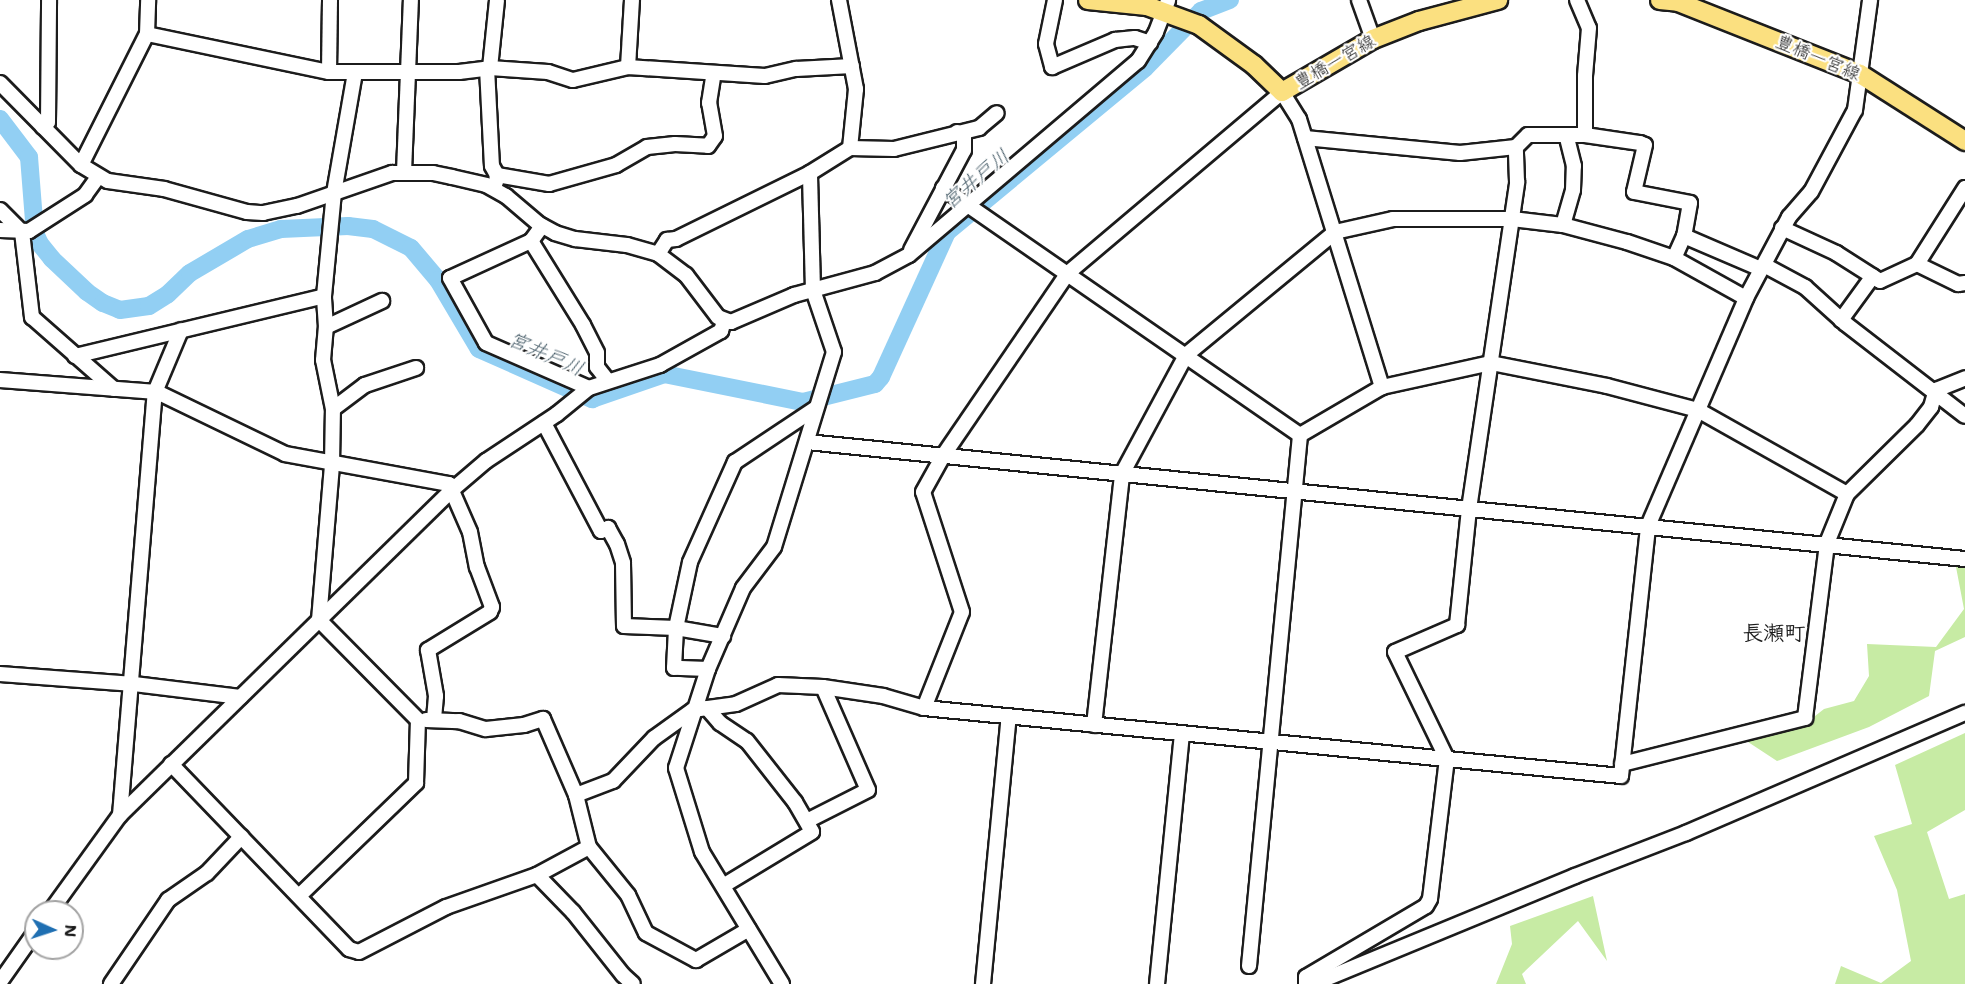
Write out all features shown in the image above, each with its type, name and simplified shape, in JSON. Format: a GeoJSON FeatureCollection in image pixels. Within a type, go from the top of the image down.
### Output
{"type":"FeatureCollection","features":[{"type":"Feature","properties":{"kind":"main road","name":"豊橋一宮線"},"geometry":{"type":"LineString","coordinates":[[1088,0],[1157,4],[1199,25],[1254,65],[1282,92],[1373,39],[1419,21],[1498,0]]}},
{"type":"Feature","properties":{"kind":"main road","name":"豊橋一宮線"},"geometry":{"type":"LineString","coordinates":[[1672,1],[1860,74],[1965,141]]}},
{"type":"Feature","properties":{"kind":"street"},"geometry":{"type":"LineString","coordinates":[[44,128],[48,122],[49,0]]}},
{"type":"Feature","properties":{"kind":"street"},"geometry":{"type":"LineString","coordinates":[[81,165],[147,34],[148,0]]}},
{"type":"Feature","properties":{"kind":"street"},"geometry":{"type":"LineString","coordinates":[[329,72],[330,0]]}},
{"type":"Feature","properties":{"kind":"street"},"geometry":{"type":"LineString","coordinates":[[404,172],[411,0]]}},
{"type":"Feature","properties":{"kind":"street"},"geometry":{"type":"LineString","coordinates":[[496,190],[497,175],[492,166],[489,68],[497,0]]}},
{"type":"Feature","properties":{"kind":"street"},"geometry":{"type":"LineString","coordinates":[[628,67],[632,0]]}},
{"type":"Feature","properties":{"kind":"street"},"geometry":{"type":"LineString","coordinates":[[839,0],[852,66],[856,106],[850,148]]}},
{"type":"Feature","properties":{"kind":"street"},"geometry":{"type":"LineString","coordinates":[[1055,0],[1046,44],[1052,67],[1115,40],[1136,38],[1150,43]]}},
{"type":"Feature","properties":{"kind":"street"},"geometry":{"type":"LineString","coordinates":[[1359,0],[1373,39]]}},
{"type":"Feature","properties":{"kind":"street"},"geometry":{"type":"LineString","coordinates":[[1577,0],[1589,28],[1585,76],[1585,135]]}},
{"type":"Feature","properties":{"kind":"street"},"geometry":{"type":"LineString","coordinates":[[576,795],[613,781],[654,738],[700,709],[736,704],[777,685],[824,687],[884,696],[924,708],[1621,776],[1648,526],[1746,298],[1782,228],[1789,216],[1811,192],[1855,110],[1869,0]]}},
{"type":"Feature","properties":{"kind":"street"},"geometry":{"type":"LineString","coordinates":[[0,83],[81,165],[98,177],[122,184],[185,193],[247,212],[279,212],[392,173],[433,173],[486,185],[496,190],[542,226],[574,239],[627,245],[658,254],[686,275],[718,317],[724,321],[739,320],[778,300],[875,273],[909,255],[974,208],[1126,72],[1150,43],[1157,4]]}},
{"type":"Feature","properties":{"kind":"street"},"geometry":{"type":"LineString","coordinates":[[147,34],[329,72],[459,72],[489,68],[548,72],[573,80],[628,67],[765,76],[796,69],[852,66]]}},
{"type":"Feature","properties":{"kind":"street"},"geometry":{"type":"LineString","coordinates":[[356,73],[334,193],[324,296],[326,327],[323,360],[333,409],[332,464],[319,620],[418,720],[459,720],[486,729],[524,725],[543,719],[576,795],[590,847],[628,895],[646,933],[696,960],[749,929]]}},
{"type":"Feature","properties":{"kind":"street"},"geometry":{"type":"LineString","coordinates":[[497,175],[549,184],[616,165],[647,147],[675,144],[708,146],[715,135],[710,102],[714,73]]}},
{"type":"Feature","properties":{"kind":"street"},"geometry":{"type":"LineString","coordinates":[[924,708],[962,612],[923,492],[943,456],[1068,273],[1282,92],[1299,119],[1382,387]]}},
{"type":"Feature","properties":{"kind":"street"},"geometry":{"type":"LineString","coordinates":[[658,254],[667,240],[676,239],[810,173],[850,148],[894,149],[979,128],[997,113]]}},
{"type":"Feature","properties":{"kind":"street"},"geometry":{"type":"LineString","coordinates":[[909,255],[966,144],[964,136],[957,132]]}},
{"type":"Feature","properties":{"kind":"street"},"geometry":{"type":"LineString","coordinates":[[1305,138],[1460,153],[1516,147],[1528,135],[1585,135],[1645,145],[1634,192],[1690,203],[1684,236],[1674,258]]}},
{"type":"Feature","properties":{"kind":"street"},"geometry":{"type":"LineString","coordinates":[[1563,225],[1573,190],[1574,166],[1566,135]]}},
{"type":"Feature","properties":{"kind":"street"},"geometry":{"type":"LineString","coordinates":[[1306,984],[1306,976],[1426,906],[1430,899],[1447,759],[1395,652],[1457,625],[1469,508],[1517,182],[1516,147]]}},
{"type":"Feature","properties":{"kind":"street"},"geometry":{"type":"LineString","coordinates":[[782,984],[702,852],[676,768],[700,709],[708,669],[743,588],[774,547],[834,352],[813,290],[810,173]]}},
{"type":"Feature","properties":{"kind":"street"},"geometry":{"type":"LineString","coordinates":[[0,230],[25,232],[85,195],[98,177]]}},
{"type":"Feature","properties":{"kind":"street"},"geometry":{"type":"LineString","coordinates":[[943,188],[1300,435]]}},
{"type":"Feature","properties":{"kind":"street"},"geometry":{"type":"LineString","coordinates":[[1782,228],[1836,253],[1880,281],[1917,264],[1965,188]]}},
{"type":"Feature","properties":{"kind":"street"},"geometry":{"type":"LineString","coordinates":[[0,210],[25,232],[32,317],[114,389]]}},
{"type":"Feature","properties":{"kind":"street"},"geometry":{"type":"LineString","coordinates":[[1094,724],[1122,474],[1186,355],[1335,232],[1393,219],[1512,219],[1563,225],[1627,242],[1674,258],[1746,298]]}},
{"type":"Feature","properties":{"kind":"street"},"geometry":{"type":"LineString","coordinates":[[542,226],[531,241],[450,278],[486,343],[588,389]]}},
{"type":"Feature","properties":{"kind":"street"},"geometry":{"type":"LineString","coordinates":[[1684,236],[1805,287],[1841,320],[1965,416]]}},
{"type":"Feature","properties":{"kind":"street"},"geometry":{"type":"LineString","coordinates":[[531,241],[583,325],[597,353],[597,367],[608,380]]}},
{"type":"Feature","properties":{"kind":"street"},"geometry":{"type":"LineString","coordinates":[[1917,264],[1958,284],[1965,283]]}},
{"type":"Feature","properties":{"kind":"street"},"geometry":{"type":"LineString","coordinates":[[1841,320],[1873,276]]}},
{"type":"Feature","properties":{"kind":"street"},"geometry":{"type":"LineString","coordinates":[[75,356],[324,296]]}},
{"type":"Feature","properties":{"kind":"street"},"geometry":{"type":"LineString","coordinates":[[326,327],[382,301]]}},
{"type":"Feature","properties":{"kind":"street"},"geometry":{"type":"LineString","coordinates":[[59,900],[120,815],[452,490],[486,461],[544,423],[588,389],[608,380],[660,365],[721,332],[724,321]]}},
{"type":"Feature","properties":{"kind":"street"},"geometry":{"type":"LineString","coordinates":[[120,815],[155,392],[181,330]]}},
{"type":"Feature","properties":{"kind":"street"},"geometry":{"type":"LineString","coordinates":[[1300,435],[1382,387],[1491,363],[1606,386],[1698,410],[1847,494]]}},
{"type":"Feature","properties":{"kind":"street"},"geometry":{"type":"LineString","coordinates":[[333,409],[365,385],[416,368]]}},
{"type":"Feature","properties":{"kind":"street"},"geometry":{"type":"LineString","coordinates":[[1622,764],[1805,718],[1827,543],[1847,494],[1917,425],[1930,407],[1936,390],[1965,378]]}},
{"type":"Feature","properties":{"kind":"street"},"geometry":{"type":"LineString","coordinates":[[0,380],[155,392],[285,454],[449,484],[470,532],[477,567],[492,607],[490,612],[428,650],[436,696],[434,720]]}},
{"type":"Feature","properties":{"kind":"street"},"geometry":{"type":"LineString","coordinates":[[708,669],[674,668],[676,628],[690,562],[735,462],[817,405]]}},
{"type":"Feature","properties":{"kind":"street"},"geometry":{"type":"LineString","coordinates":[[544,423],[601,531],[608,528],[617,544],[623,563],[624,626],[676,628],[723,636]]}},
{"type":"Feature","properties":{"kind":"street"},"geometry":{"type":"LineString","coordinates":[[1249,966],[1300,435]]}},
{"type":"Feature","properties":{"kind":"street"},"geometry":{"type":"LineString","coordinates":[[807,442],[1827,543],[1965,559]]}},
{"type":"Feature","properties":{"kind":"street"},"geometry":{"type":"LineString","coordinates":[[0,674],[130,684],[240,697]]}},
{"type":"Feature","properties":{"kind":"street"},"geometry":{"type":"LineString","coordinates":[[807,821],[868,790],[824,687]]}},
{"type":"Feature","properties":{"kind":"street"},"geometry":{"type":"LineString","coordinates":[[700,709],[747,741],[807,821],[812,832],[723,886]]}},
{"type":"Feature","properties":{"kind":"street"},"geometry":{"type":"LineString","coordinates":[[1313,984],[1686,833],[1965,713]]}},
{"type":"Feature","properties":{"kind":"street"},"geometry":{"type":"LineString","coordinates":[[983,984],[1009,716]]}},
{"type":"Feature","properties":{"kind":"street"},"geometry":{"type":"LineString","coordinates":[[299,896],[416,783],[418,720]]}},
{"type":"Feature","properties":{"kind":"street"},"geometry":{"type":"LineString","coordinates":[[1156,984],[1182,733]]}},
{"type":"Feature","properties":{"kind":"street"},"geometry":{"type":"LineString","coordinates":[[171,764],[349,949],[359,952],[447,907],[537,874],[590,847]]}},
{"type":"Feature","properties":{"kind":"street"},"geometry":{"type":"LineString","coordinates":[[111,984],[168,900],[207,873],[241,837]]}},
{"type":"Feature","properties":{"kind":"street"},"geometry":{"type":"LineString","coordinates":[[537,874],[573,912],[623,975],[633,984]]}},
{"type":"Feature","properties":{"kind":"street"},"geometry":{"type":"LineString","coordinates":[[0,982],[5,967],[24,945]]}},
{"type":"Feature","properties":{"kind":"green space"},"geometry":{"type":"Polygon","coordinates":[[[1956,567],[1965,567],[1965,637],[1935,651],[1929,696],[1869,727],[1777,761],[1745,740],[1810,720],[1824,709],[1854,701],[1869,676],[1867,644],[1936,647],[1964,609],[1956,567]]]}},
{"type":"Feature","properties":{"kind":"green space"},"geometry":{"type":"Polygon","coordinates":[[[1965,733],[1965,810],[1927,832],[1949,899],[1965,894],[1965,984],[1835,984],[1841,966],[1881,983],[1911,961],[1897,890],[1874,836],[1912,824],[1895,765],[1965,733]]]}},
{"type":"Feature","properties":{"kind":"green space"},"geometry":{"type":"Polygon","coordinates":[[[1593,896],[1607,961],[1578,921],[1522,974],[1526,984],[1496,984],[1512,944],[1510,926],[1593,896]]]}},
{"type":"Feature","properties":{"kind":"waterway","name":"宮井戸川"},"geometry":{"type":"LineString","coordinates":[[0,119],[29,157],[35,233],[40,244],[52,259],[87,292],[103,303],[120,310],[149,306],[168,294],[190,273],[248,239],[281,229],[348,226],[373,229],[411,248],[438,280],[479,349],[592,399],[664,374],[803,402],[875,384],[881,377],[947,232],[1145,68],[1201,11],[1230,0]]}},
{"type":"Feature","properties":{"kind":"district","name":"長瀬町"},"geometry":{"type":"Point","coordinates":[1774,633]}}]}
